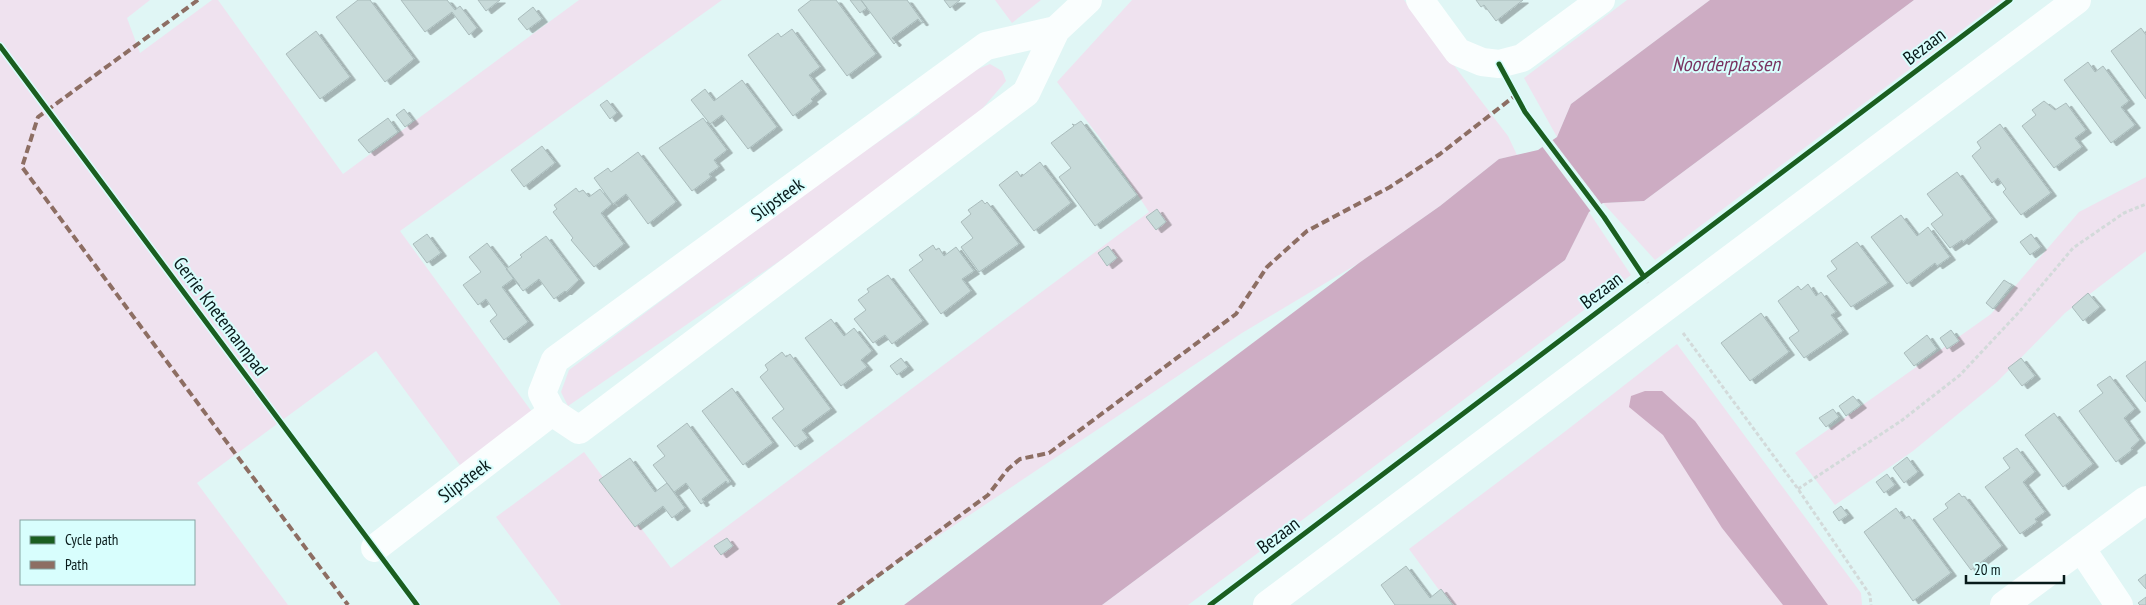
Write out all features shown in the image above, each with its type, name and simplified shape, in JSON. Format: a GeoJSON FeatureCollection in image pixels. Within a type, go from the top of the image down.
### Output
{"type":"FeatureCollection","features":[{"type":"Feature","properties":{"kind":"street"},"geometry":{"type":"LineString","coordinates":[[552,412],[579,430],[1011,105],[1026,93],[1056,30],[1088,0]]}},
{"type":"Feature","properties":{"kind":"street"},"geometry":{"type":"LineString","coordinates":[[1420,0],[1458,52],[1482,62],[1500,64],[1522,58],[1601,0]]}},
{"type":"Feature","properties":{"kind":"street"},"geometry":{"type":"LineString","coordinates":[[1267,605],[2077,0]]}},
{"type":"Feature","properties":{"kind":"street","name":"Slipsteek"},"geometry":{"type":"LineString","coordinates":[[375,548],[552,412],[542,393],[555,360],[986,46],[1056,30]]}},
{"type":"Feature","properties":{"kind":"street"},"geometry":{"type":"LineString","coordinates":[[2004,605],[2146,500]]}},
{"type":"Feature","properties":{"kind":"street"},"geometry":{"type":"LineString","coordinates":[[2081,548],[2119,605]]}},
{"type":"Feature","properties":{"kind":"path"},"geometry":{"type":"LineString","coordinates":[[1798,489],[1901,422],[1960,375],[2020,311],[2074,248],[2124,213],[2146,204]]}},
{"type":"Feature","properties":{"kind":"path"},"geometry":{"type":"LineString","coordinates":[[1639,269],[1798,489],[1870,595],[1872,605]]}},
{"type":"Feature","properties":{"kind":"shaded area"},"geometry":{"type":"Polygon","coordinates":[[[0,0],[150,0],[127,18],[140,53],[212,0],[218,0],[343,174],[579,0],[722,0],[400,231],[540,423],[468,476],[376,351],[197,483],[288,605],[0,605],[0,0]]]}},
{"type":"Feature","properties":{"kind":"shaded area"},"geometry":{"type":"Polygon","coordinates":[[[995,0],[1041,0],[1012,23],[995,0]]]}},
{"type":"Feature","properties":{"kind":"shaded area"},"geometry":{"type":"Polygon","coordinates":[[[1132,0],[1404,0],[1508,136],[1517,155],[1499,159],[1440,206],[1359,263],[1242,333],[835,605],[561,605],[496,517],[584,452],[671,568],[1149,212],[1100,138],[1057,82],[1132,0]]]}},
{"type":"Feature","properties":{"kind":"shaded area"},"geometry":{"type":"Polygon","coordinates":[[[1627,0],[1710,0],[1571,104],[1557,137],[1524,78],[1627,0]]]}},
{"type":"Feature","properties":{"kind":"shaded area"},"geometry":{"type":"Polygon","coordinates":[[[1914,0],[2002,0],[1655,260],[1603,203],[1644,201],[1914,0]]]}},
{"type":"Feature","properties":{"kind":"shaded area"},"geometry":{"type":"Polygon","coordinates":[[[990,64],[1002,71],[1006,81],[965,129],[813,238],[568,406],[561,392],[569,370],[816,185],[920,113],[914,104],[949,81],[990,64]]]}},
{"type":"Feature","properties":{"kind":"shaded area"},"geometry":{"type":"Polygon","coordinates":[[[2146,177],[2146,251],[2065,313],[1997,382],[1913,451],[1835,505],[1795,453],[1991,314],[2079,212],[2146,177]]]}},
{"type":"Feature","properties":{"kind":"shaded area"},"geometry":{"type":"Polygon","coordinates":[[[1589,212],[1631,275],[1188,605],[1102,605],[1565,260],[1589,212]]]}},
{"type":"Feature","properties":{"kind":"shaded area"},"geometry":{"type":"Polygon","coordinates":[[[1677,344],[1861,593],[1862,605],[1450,605],[1409,549],[1677,344]]]}},
{"type":"Feature","properties":{"kind":"water","name":"Noorderplassen"},"geometry":{"type":"Polygon","coordinates":[[[1710,0],[1914,0],[1644,201],[1603,203],[1589,212],[1565,260],[1102,605],[904,605],[1359,263],[1440,206],[1499,159],[1538,150],[1557,137],[1571,104],[1710,0]]]}},
{"type":"Feature","properties":{"kind":"water"},"geometry":{"type":"Polygon","coordinates":[[[1645,391],[1662,391],[1695,421],[1828,605],[1783,605],[1722,528],[1663,435],[1629,407],[1631,396],[1645,391]]]}},
{"type":"Feature","properties":{"kind":"pier"},"geometry":{"type":"Polygon","coordinates":[[[1551,138],[1603,206],[1592,213],[1541,145],[1551,138]]]}},
{"type":"Feature","properties":{"kind":"building"},"geometry":{"type":"Polygon","coordinates":[[[358,0],[370,0],[414,59],[385,82],[336,17],[358,0]]]}},
{"type":"Feature","properties":{"kind":"building"},"geometry":{"type":"Polygon","coordinates":[[[401,0],[447,0],[455,10],[460,6],[477,28],[469,35],[452,12],[425,32],[401,0]]]}},
{"type":"Feature","properties":{"kind":"building"},"geometry":{"type":"Polygon","coordinates":[[[478,0],[500,0],[486,11],[478,0]]]}},
{"type":"Feature","properties":{"kind":"building"},"geometry":{"type":"Polygon","coordinates":[[[811,0],[836,0],[876,54],[847,76],[798,10],[811,0]]]}},
{"type":"Feature","properties":{"kind":"building"},"geometry":{"type":"Polygon","coordinates":[[[850,0],[861,0],[867,8],[860,13],[850,0]]]}},
{"type":"Feature","properties":{"kind":"building"},"geometry":{"type":"Polygon","coordinates":[[[861,0],[907,0],[923,22],[921,23],[918,19],[892,38],[896,42],[894,44],[861,0]]]}},
{"type":"Feature","properties":{"kind":"building"},"geometry":{"type":"Polygon","coordinates":[[[944,0],[960,0],[950,8],[944,0]]]}},
{"type":"Feature","properties":{"kind":"building"},"geometry":{"type":"Polygon","coordinates":[[[1476,0],[1523,0],[1496,21],[1484,5],[1481,7],[1476,0]]]}},
{"type":"Feature","properties":{"kind":"building"},"geometry":{"type":"Polygon","coordinates":[[[533,7],[542,19],[527,30],[518,19],[533,7]]]}},
{"type":"Feature","properties":{"kind":"building"},"geometry":{"type":"Polygon","coordinates":[[[2141,28],[2146,35],[2146,99],[2111,51],[2141,28]]]}},
{"type":"Feature","properties":{"kind":"building"},"geometry":{"type":"Polygon","coordinates":[[[792,29],[820,67],[809,75],[821,91],[811,99],[813,101],[793,116],[748,55],[778,33],[781,37],[792,29]]]}},
{"type":"Feature","properties":{"kind":"building"},"geometry":{"type":"Polygon","coordinates":[[[316,31],[350,77],[320,99],[286,54],[316,31]]]}},
{"type":"Feature","properties":{"kind":"building"},"geometry":{"type":"Polygon","coordinates":[[[2088,62],[2095,72],[2103,66],[2129,101],[2121,107],[2135,125],[2111,143],[2064,80],[2088,62]]]}},
{"type":"Feature","properties":{"kind":"building"},"geometry":{"type":"Polygon","coordinates":[[[742,80],[777,127],[748,149],[722,115],[710,124],[691,100],[705,89],[714,101],[742,80]]]}},
{"type":"Feature","properties":{"kind":"building"},"geometry":{"type":"Polygon","coordinates":[[[607,100],[617,113],[610,119],[600,105],[607,100]]]}},
{"type":"Feature","properties":{"kind":"building"},"geometry":{"type":"Polygon","coordinates":[[[2044,101],[2055,110],[2066,103],[2086,130],[2075,138],[2082,147],[2054,168],[2022,126],[2036,115],[2032,110],[2044,101]]]}},
{"type":"Feature","properties":{"kind":"building"},"geometry":{"type":"Polygon","coordinates":[[[404,109],[413,121],[405,127],[396,115],[404,109]]]}},
{"type":"Feature","properties":{"kind":"building"},"geometry":{"type":"Polygon","coordinates":[[[388,118],[398,132],[369,153],[358,140],[388,118]]]}},
{"type":"Feature","properties":{"kind":"building"},"geometry":{"type":"Polygon","coordinates":[[[703,118],[727,150],[714,160],[719,167],[709,174],[711,177],[692,191],[659,148],[703,118]]]}},
{"type":"Feature","properties":{"kind":"building"},"geometry":{"type":"Polygon","coordinates":[[[1081,121],[1137,195],[1095,226],[1059,177],[1071,168],[1051,143],[1074,126],[1072,124],[1075,125],[1081,121]]]}},
{"type":"Feature","properties":{"kind":"building"},"geometry":{"type":"Polygon","coordinates":[[[2000,124],[2051,193],[2021,215],[2003,192],[2006,189],[1998,178],[1992,183],[1972,156],[1981,148],[1977,142],[2000,124]]]}},
{"type":"Feature","properties":{"kind":"building"},"geometry":{"type":"Polygon","coordinates":[[[542,146],[555,163],[524,187],[511,170],[542,146]]]}},
{"type":"Feature","properties":{"kind":"building"},"geometry":{"type":"Polygon","coordinates":[[[638,152],[676,202],[648,224],[626,194],[613,204],[594,178],[608,168],[611,172],[638,152]]]}},
{"type":"Feature","properties":{"kind":"building"},"geometry":{"type":"Polygon","coordinates":[[[1040,162],[1071,203],[1034,231],[999,185],[1017,171],[1021,177],[1040,162]]]}},
{"type":"Feature","properties":{"kind":"building"},"geometry":{"type":"Polygon","coordinates":[[[1957,172],[1992,219],[1963,242],[1962,240],[1950,248],[1931,224],[1943,215],[1927,194],[1957,172]]]}},
{"type":"Feature","properties":{"kind":"building"},"geometry":{"type":"Polygon","coordinates":[[[576,188],[579,192],[583,190],[589,197],[600,189],[612,204],[601,213],[624,244],[594,267],[571,240],[573,238],[553,212],[557,209],[554,205],[576,188]]]}},
{"type":"Feature","properties":{"kind":"building"},"geometry":{"type":"Polygon","coordinates":[[[982,200],[985,204],[987,202],[1019,244],[979,272],[961,247],[973,238],[961,222],[971,214],[968,210],[982,200]]]}},
{"type":"Feature","properties":{"kind":"building"},"geometry":{"type":"Polygon","coordinates":[[[1157,209],[1166,222],[1156,230],[1146,217],[1157,209]]]}},
{"type":"Feature","properties":{"kind":"building"},"geometry":{"type":"Polygon","coordinates":[[[1901,215],[1917,236],[1928,227],[1950,257],[1937,266],[1935,263],[1907,284],[1871,237],[1901,215]]]}},
{"type":"Feature","properties":{"kind":"building"},"geometry":{"type":"Polygon","coordinates":[[[427,234],[441,253],[427,263],[413,244],[427,234]]]}},
{"type":"Feature","properties":{"kind":"building"},"geometry":{"type":"Polygon","coordinates":[[[2031,234],[2041,247],[2030,255],[2020,242],[2031,234]]]}},
{"type":"Feature","properties":{"kind":"building"},"geometry":{"type":"Polygon","coordinates":[[[546,236],[579,280],[566,292],[554,299],[539,279],[523,291],[506,269],[522,257],[520,255],[546,236]]]}},
{"type":"Feature","properties":{"kind":"building"},"geometry":{"type":"Polygon","coordinates":[[[1857,242],[1888,283],[1851,307],[1827,276],[1837,269],[1831,261],[1857,242]]]}},
{"type":"Feature","properties":{"kind":"building"},"geometry":{"type":"Polygon","coordinates":[[[487,243],[520,286],[513,279],[502,287],[528,322],[504,340],[490,321],[497,315],[486,299],[478,305],[463,285],[481,272],[469,257],[487,243]]]}},
{"type":"Feature","properties":{"kind":"building"},"geometry":{"type":"Polygon","coordinates":[[[933,245],[936,250],[939,248],[944,256],[956,247],[974,271],[962,279],[971,291],[941,314],[909,270],[923,260],[919,255],[933,245]]]}},
{"type":"Feature","properties":{"kind":"building"},"geometry":{"type":"Polygon","coordinates":[[[1108,246],[1117,258],[1107,266],[1098,253],[1108,246]]]}},
{"type":"Feature","properties":{"kind":"building"},"geometry":{"type":"Polygon","coordinates":[[[888,275],[923,321],[892,344],[885,335],[873,343],[854,319],[866,310],[858,300],[869,292],[867,289],[888,275]]]}},
{"type":"Feature","properties":{"kind":"building"},"geometry":{"type":"Polygon","coordinates":[[[2004,280],[2012,285],[1993,309],[1986,303],[2004,280]]]}},
{"type":"Feature","properties":{"kind":"building"},"geometry":{"type":"Polygon","coordinates":[[[1808,284],[1816,296],[1821,292],[1836,312],[1831,315],[1843,331],[1804,358],[1789,338],[1799,331],[1778,301],[1798,286],[1801,290],[1808,284]]]}},
{"type":"Feature","properties":{"kind":"building"},"geometry":{"type":"Polygon","coordinates":[[[2088,293],[2100,307],[2083,321],[2072,307],[2088,293]]]}},
{"type":"Feature","properties":{"kind":"building"},"geometry":{"type":"Polygon","coordinates":[[[1761,313],[1789,352],[1750,381],[1721,343],[1761,313]]]}},
{"type":"Feature","properties":{"kind":"building"},"geometry":{"type":"Polygon","coordinates":[[[831,319],[844,336],[854,328],[872,351],[861,360],[867,367],[841,386],[805,338],[831,319]]]}},
{"type":"Feature","properties":{"kind":"building"},"geometry":{"type":"Polygon","coordinates":[[[1951,330],[1959,341],[1947,349],[1940,338],[1951,330]]]}},
{"type":"Feature","properties":{"kind":"building"},"geometry":{"type":"Polygon","coordinates":[[[1927,335],[1937,349],[1914,366],[1904,353],[1927,335]]]}},
{"type":"Feature","properties":{"kind":"building"},"geometry":{"type":"Polygon","coordinates":[[[782,352],[786,357],[790,354],[831,409],[802,430],[808,438],[795,447],[772,418],[784,409],[760,377],[768,370],[765,365],[782,352]]]}},
{"type":"Feature","properties":{"kind":"building"},"geometry":{"type":"Polygon","coordinates":[[[901,358],[908,367],[897,375],[890,366],[901,358]]]}},
{"type":"Feature","properties":{"kind":"building"},"geometry":{"type":"Polygon","coordinates":[[[2021,358],[2035,376],[2022,386],[2008,368],[2021,358]]]}},
{"type":"Feature","properties":{"kind":"building"},"geometry":{"type":"Polygon","coordinates":[[[2146,361],[2146,402],[2126,376],[2146,361]]]}},
{"type":"Feature","properties":{"kind":"building"},"geometry":{"type":"Polygon","coordinates":[[[2110,376],[2135,409],[2124,418],[2140,440],[2131,448],[2132,450],[2116,462],[2079,411],[2103,393],[2097,385],[2110,376]]]}},
{"type":"Feature","properties":{"kind":"building"},"geometry":{"type":"Polygon","coordinates":[[[732,388],[773,443],[743,465],[702,411],[732,388]]]}},
{"type":"Feature","properties":{"kind":"building"},"geometry":{"type":"Polygon","coordinates":[[[1853,396],[1861,405],[1846,416],[1839,406],[1853,396]]]}},
{"type":"Feature","properties":{"kind":"building"},"geometry":{"type":"Polygon","coordinates":[[[1833,409],[1839,417],[1826,427],[1819,418],[1833,409]]]}},
{"type":"Feature","properties":{"kind":"building"},"geometry":{"type":"Polygon","coordinates":[[[2054,413],[2093,464],[2063,487],[2025,435],[2054,413]]]}},
{"type":"Feature","properties":{"kind":"building"},"geometry":{"type":"Polygon","coordinates":[[[687,423],[730,481],[728,484],[726,481],[702,499],[704,502],[701,504],[686,483],[674,492],[653,465],[665,456],[657,446],[687,423]]]}},
{"type":"Feature","properties":{"kind":"building"},"geometry":{"type":"Polygon","coordinates":[[[2017,448],[2035,472],[2023,482],[2045,512],[2035,519],[2037,522],[2020,534],[1985,487],[2010,468],[2003,458],[2017,448]]]}},
{"type":"Feature","properties":{"kind":"building"},"geometry":{"type":"Polygon","coordinates":[[[1907,457],[1918,472],[1904,483],[1893,468],[1907,457]]]}},
{"type":"Feature","properties":{"kind":"building"},"geometry":{"type":"Polygon","coordinates":[[[630,458],[655,492],[667,483],[685,508],[672,518],[663,506],[635,527],[599,480],[630,458]]]}},
{"type":"Feature","properties":{"kind":"building"},"geometry":{"type":"Polygon","coordinates":[[[1887,474],[1895,485],[1884,493],[1876,482],[1887,474]]]}},
{"type":"Feature","properties":{"kind":"building"},"geometry":{"type":"Polygon","coordinates":[[[1959,493],[1962,497],[1964,496],[2002,546],[1971,570],[1933,519],[1948,508],[1945,504],[1959,493]]]}},
{"type":"Feature","properties":{"kind":"building"},"geometry":{"type":"Polygon","coordinates":[[[1841,506],[1848,515],[1839,521],[1833,512],[1841,506]]]}},
{"type":"Feature","properties":{"kind":"building"},"geometry":{"type":"Polygon","coordinates":[[[1896,508],[1904,519],[1909,516],[1951,573],[1913,601],[1864,532],[1896,508]]]}},
{"type":"Feature","properties":{"kind":"building"},"geometry":{"type":"Polygon","coordinates":[[[727,538],[733,546],[721,555],[714,546],[727,538]]]}},
{"type":"Feature","properties":{"kind":"building"},"geometry":{"type":"Polygon","coordinates":[[[1406,566],[1430,598],[1441,589],[1453,605],[1395,605],[1381,585],[1406,566]]]}},
{"type":"Feature","properties":{"kind":"building"},"geometry":{"type":"Polygon","coordinates":[[[2146,574],[2146,589],[2138,580],[2146,574]]]}},
{"type":"Feature","properties":{"kind":"building"},"geometry":{"type":"Polygon","coordinates":[[[2146,597],[2146,605],[2138,603],[2146,597]]]}},
{"type":"Feature","properties":{"kind":"marked path"},"geometry":{"type":"LineString","coordinates":[[198,0],[38,117],[22,167],[348,605]]}},
{"type":"Feature","properties":{"kind":"marked path"},"geometry":{"type":"LineString","coordinates":[[838,605],[988,495],[1008,469],[1020,459],[1049,453],[1236,314],[1267,267],[1307,231],[1390,187],[1440,154],[1516,95]]}},
{"type":"Feature","properties":{"kind":"cycle path","name":"Bezaan"},"geometry":{"type":"LineString","coordinates":[[1210,605],[2010,0]]}},
{"type":"Feature","properties":{"kind":"cycle path","name":"Gerrie Knetemannpad"},"geometry":{"type":"LineString","coordinates":[[0,46],[417,605]]}},
{"type":"Feature","properties":{"kind":"cycle path"},"geometry":{"type":"LineString","coordinates":[[1499,64],[1525,112],[1604,217],[1644,277]]}}]}
